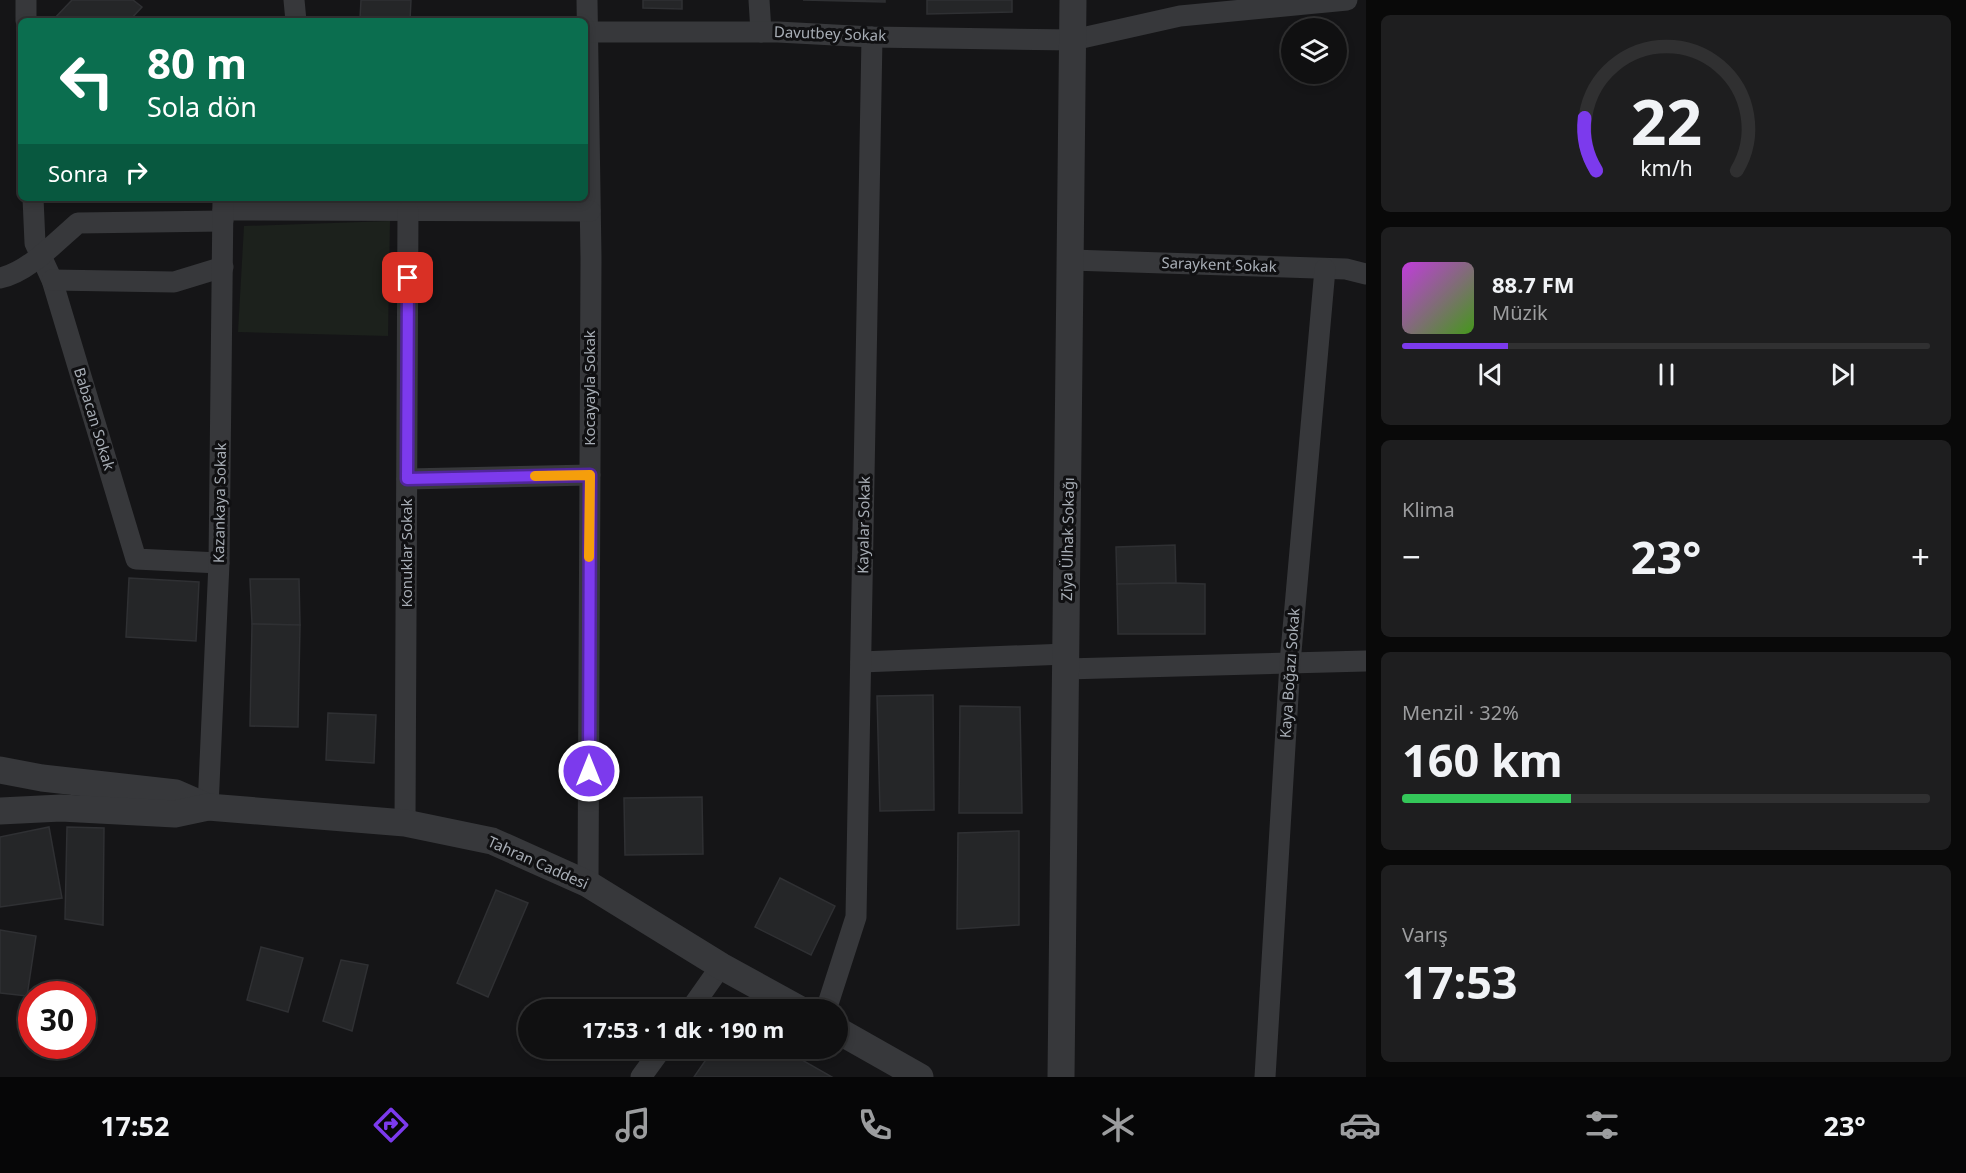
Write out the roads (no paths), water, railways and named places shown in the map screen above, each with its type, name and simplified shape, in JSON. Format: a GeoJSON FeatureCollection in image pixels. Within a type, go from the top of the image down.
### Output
{"type":"FeatureCollection","features":[{"type":"Feature","properties":{"kind":"street"},"geometry":{"type":"LineString","coordinates":[[26,0],[26,18]]}},
{"type":"Feature","properties":{"kind":"street"},"geometry":{"type":"LineString","coordinates":[[294,0],[296,18]]}},
{"type":"Feature","properties":{"kind":"street","name":"Kocayayla Sokak"},"geometry":{"type":"LineString","coordinates":[[587,0],[588,18]]}},
{"type":"Feature","properties":{"kind":"street"},"geometry":{"type":"LineString","coordinates":[[759,0],[761,32]]}},
{"type":"Feature","properties":{"kind":"street","name":"Ziya Ülhak Sokağı"},"geometry":{"type":"LineString","coordinates":[[1061,1077],[1073,0]]}},
{"type":"Feature","properties":{"kind":"street","name":"Davutbey Sokak"},"geometry":{"type":"LineString","coordinates":[[588,32],[761,32],[872,37],[1073,40],[1179,16],[1347,0]]}},
{"type":"Feature","properties":{"kind":"street","name":"Kayalar Sokak"},"geometry":{"type":"LineString","coordinates":[[830,999],[856,917],[872,37]]}},
{"type":"Feature","properties":{"kind":"street","name":"Kocayayla Sokak"},"geometry":{"type":"LineString","coordinates":[[588,134],[590,211],[588,885]]}},
{"type":"Feature","properties":{"kind":"street","name":"Babacan Sokak"},"geometry":{"type":"LineString","coordinates":[[33,201],[35,243],[52,280],[136,560],[219,563]]}},
{"type":"Feature","properties":{"kind":"street"},"geometry":{"type":"LineString","coordinates":[[0,278],[12,276],[78,223],[223,210],[590,211]]}},
{"type":"Feature","properties":{"kind":"street","name":"Kazankaya Sokak"},"geometry":{"type":"LineString","coordinates":[[208,807],[219,563],[223,210]]}},
{"type":"Feature","properties":{"kind":"street","name":"Konuklar Sokak"},"geometry":{"type":"LineString","coordinates":[[405,823],[408,211]]}},
{"type":"Feature","properties":{"kind":"street","name":"Saraykent Sokak"},"geometry":{"type":"LineString","coordinates":[[1071,260],[1325,269],[1366,274]]}},
{"type":"Feature","properties":{"kind":"street"},"geometry":{"type":"LineString","coordinates":[[52,280],[174,282],[223,267]]}},
{"type":"Feature","properties":{"kind":"street","name":"Kaya Boğazı Sokak"},"geometry":{"type":"LineString","coordinates":[[1265,1077],[1290,663],[1325,269]]}},
{"type":"Feature","properties":{"kind":"street"},"geometry":{"type":"LineString","coordinates":[[407,479],[590,475]]}},
{"type":"Feature","properties":{"kind":"street"},"geometry":{"type":"LineString","coordinates":[[861,662],[1290,663],[1366,661]]}},
{"type":"Feature","properties":{"kind":"street","name":"Tahran Caddesi"},"geometry":{"type":"LineString","coordinates":[[0,770],[42,778],[176,793],[208,807]]}},
{"type":"Feature","properties":{"kind":"street","name":"Tahran Caddesi"},"geometry":{"type":"LineString","coordinates":[[0,811],[61,808],[175,814],[208,807],[405,823],[492,841],[588,885],[721,966],[781,999]]}},
{"type":"Feature","properties":{"kind":"street"},"geometry":{"type":"LineString","coordinates":[[698,999],[721,966]]}},
{"type":"Feature","properties":{"kind":"street"},"geometry":{"type":"LineString","coordinates":[[848,1036],[921,1077]]}},
{"type":"Feature","properties":{"kind":"street"},"geometry":{"type":"LineString","coordinates":[[641,1077],[654,1059]]}}]}
